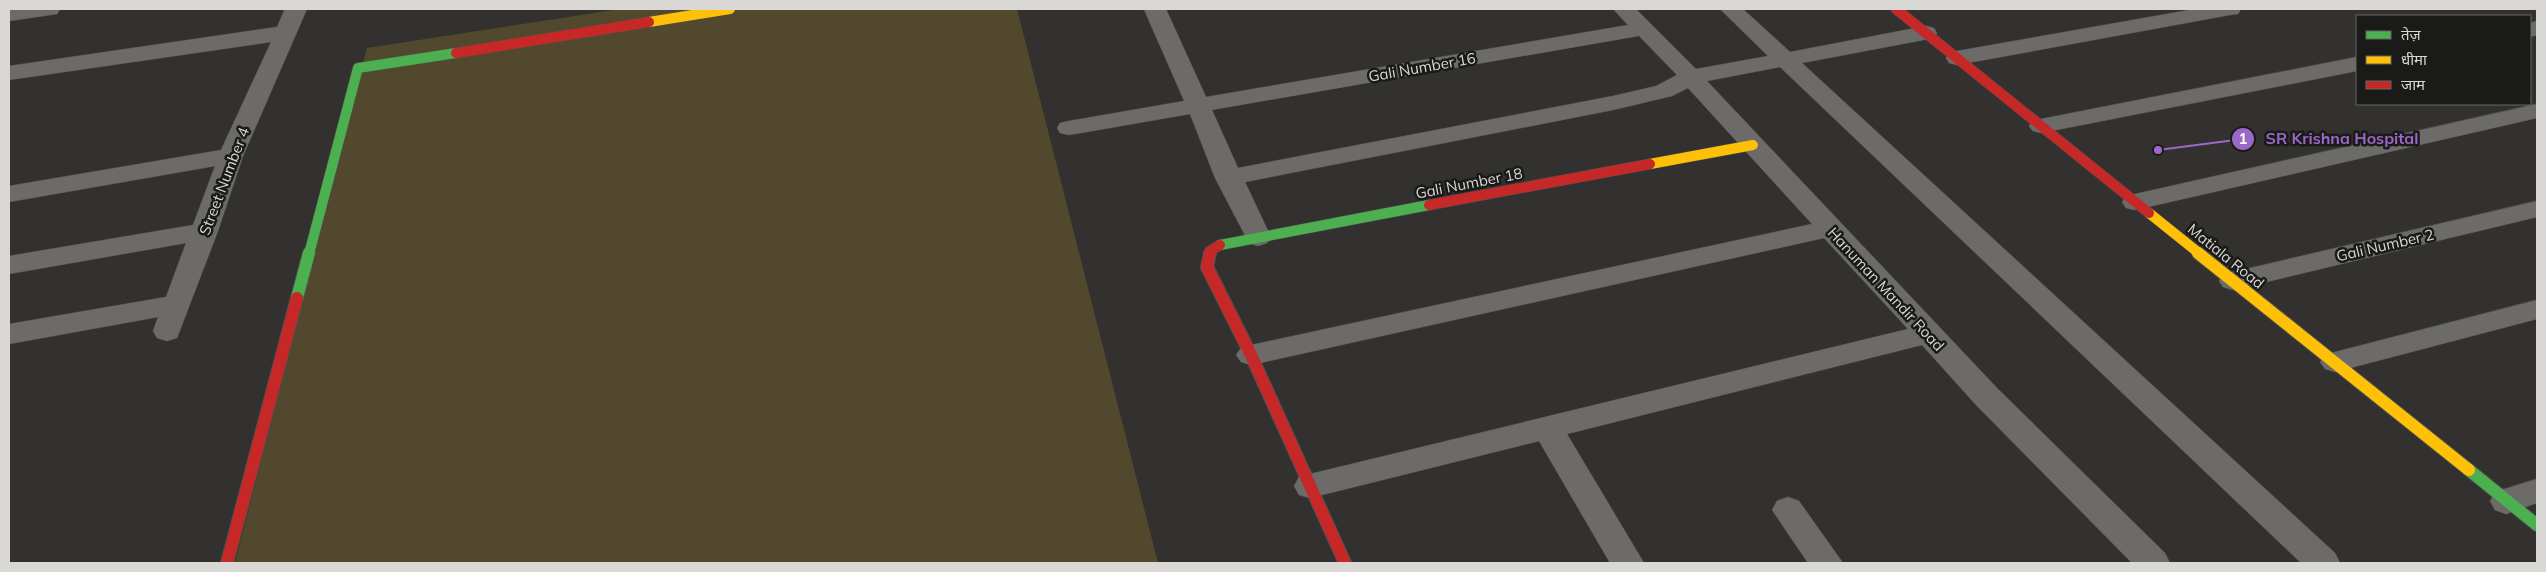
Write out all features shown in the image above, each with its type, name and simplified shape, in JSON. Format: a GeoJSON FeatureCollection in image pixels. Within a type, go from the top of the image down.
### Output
{"type":"FeatureCollection","features":[{"type":"Feature","properties":{"kind":"street"},"geometry":{"type":"LineString","coordinates":[[9,15],[49,9]]}},
{"type":"Feature","properties":{"kind":"street","name":"Street Number 4"},"geometry":{"type":"LineString","coordinates":[[167,331],[205,232],[231,156],[296,9]]}},
{"type":"Feature","properties":{"kind":"street"},"geometry":{"type":"LineString","coordinates":[[227,563],[358,68],[730,9]]}},
{"type":"Feature","properties":{"kind":"street"},"geometry":{"type":"LineString","coordinates":[[1155,9],[1200,105],[1228,178],[1258,238]]}},
{"type":"Feature","properties":{"kind":"street","name":"Hanuman Mandir Road"},"geometry":{"type":"LineString","coordinates":[[1624,9],[1691,78],[1986,397],[2153,563]]}},
{"type":"Feature","properties":{"kind":"street"},"geometry":{"type":"LineString","coordinates":[[1731,9],[2322,563]]}},
{"type":"Feature","properties":{"kind":"street","name":"Matiala Road"},"geometry":{"type":"LineString","coordinates":[[1896,9],[2537,525]]}},
{"type":"Feature","properties":{"kind":"street"},"geometry":{"type":"LineString","coordinates":[[1957,58],[2230,9]]}},
{"type":"Feature","properties":{"kind":"street","name":"Gali Number 16"},"geometry":{"type":"LineString","coordinates":[[1069,128],[1644,29]]}},
{"type":"Feature","properties":{"kind":"street"},"geometry":{"type":"LineString","coordinates":[[9,73],[284,33]]}},
{"type":"Feature","properties":{"kind":"street"},"geometry":{"type":"LineString","coordinates":[[1228,178],[1641,97],[1664,91],[1691,78],[1926,33]]}},
{"type":"Feature","properties":{"kind":"street"},"geometry":{"type":"LineString","coordinates":[[2041,126],[2356,64]]}},
{"type":"Feature","properties":{"kind":"street"},"geometry":{"type":"LineString","coordinates":[[2135,202],[2537,111]]}},
{"type":"Feature","properties":{"kind":"street","name":"Gali Number 18"},"geometry":{"type":"LineString","coordinates":[[1251,355],[1207,267],[1210,251],[1216,246],[1753,145]]}},
{"type":"Feature","properties":{"kind":"street"},"geometry":{"type":"LineString","coordinates":[[9,194],[231,156]]}},
{"type":"Feature","properties":{"kind":"street","name":"Gali Number 2"},"geometry":{"type":"LineString","coordinates":[[2233,281],[2537,209]]}},
{"type":"Feature","properties":{"kind":"street"},"geometry":{"type":"LineString","coordinates":[[1345,563],[1251,355],[1830,228]]}},
{"type":"Feature","properties":{"kind":"street"},"geometry":{"type":"LineString","coordinates":[[9,265],[205,232]]}},
{"type":"Feature","properties":{"kind":"street"},"geometry":{"type":"LineString","coordinates":[[9,334],[177,304]]}},
{"type":"Feature","properties":{"kind":"street"},"geometry":{"type":"LineString","coordinates":[[2335,362],[2537,310]]}},
{"type":"Feature","properties":{"kind":"street"},"geometry":{"type":"LineString","coordinates":[[1310,486],[1928,334]]}},
{"type":"Feature","properties":{"kind":"street"},"geometry":{"type":"LineString","coordinates":[[1547,428],[1627,563]]}},
{"type":"Feature","properties":{"kind":"street"},"geometry":{"type":"LineString","coordinates":[[2506,501],[2537,491]]}},
{"type":"Feature","properties":{"kind":"street"},"geometry":{"type":"LineString","coordinates":[[1788,510],[1826,563]]}},
{"type":"Feature","properties":{"kind":"shaded area"},"geometry":{"type":"Polygon","coordinates":[[[620,9],[1017,9],[1158,563],[235,563],[367,48],[620,9]]]}},
{"type":"Feature","properties":{"kind":"traffic: fast"},"geometry":{"type":"LineString","coordinates":[[297,298],[358,68],[456,53]]}},
{"type":"Feature","properties":{"kind":"traffic: fast"},"geometry":{"type":"LineString","coordinates":[[1220,245],[1429,205]]}},
{"type":"Feature","properties":{"kind":"traffic: fast"},"geometry":{"type":"LineString","coordinates":[[2469,470],[2537,525]]}},
{"type":"Feature","properties":{"kind":"traffic: slow"},"geometry":{"type":"LineString","coordinates":[[649,22],[730,9]]}},
{"type":"Feature","properties":{"kind":"traffic: slow"},"geometry":{"type":"LineString","coordinates":[[1650,164],[1753,145]]}},
{"type":"Feature","properties":{"kind":"traffic: slow"},"geometry":{"type":"LineString","coordinates":[[2149,213],[2469,470]]}},
{"type":"Feature","properties":{"kind":"traffic: jam"},"geometry":{"type":"LineString","coordinates":[[1896,9],[2149,213]]}},
{"type":"Feature","properties":{"kind":"traffic: jam"},"geometry":{"type":"LineString","coordinates":[[456,53],[649,22]]}},
{"type":"Feature","properties":{"kind":"traffic: jam"},"geometry":{"type":"LineString","coordinates":[[1429,205],[1650,164]]}},
{"type":"Feature","properties":{"kind":"traffic: jam"},"geometry":{"type":"LineString","coordinates":[[1220,245],[1210,251],[1207,267],[1251,355],[1345,563]]}},
{"type":"Feature","properties":{"kind":"traffic: jam"},"geometry":{"type":"LineString","coordinates":[[227,563],[297,298]]}},
{"type":"Feature","properties":{"kind":"place","name":"SR Krishna Hospital"},"geometry":{"type":"Point","coordinates":[2158,150]}}]}
